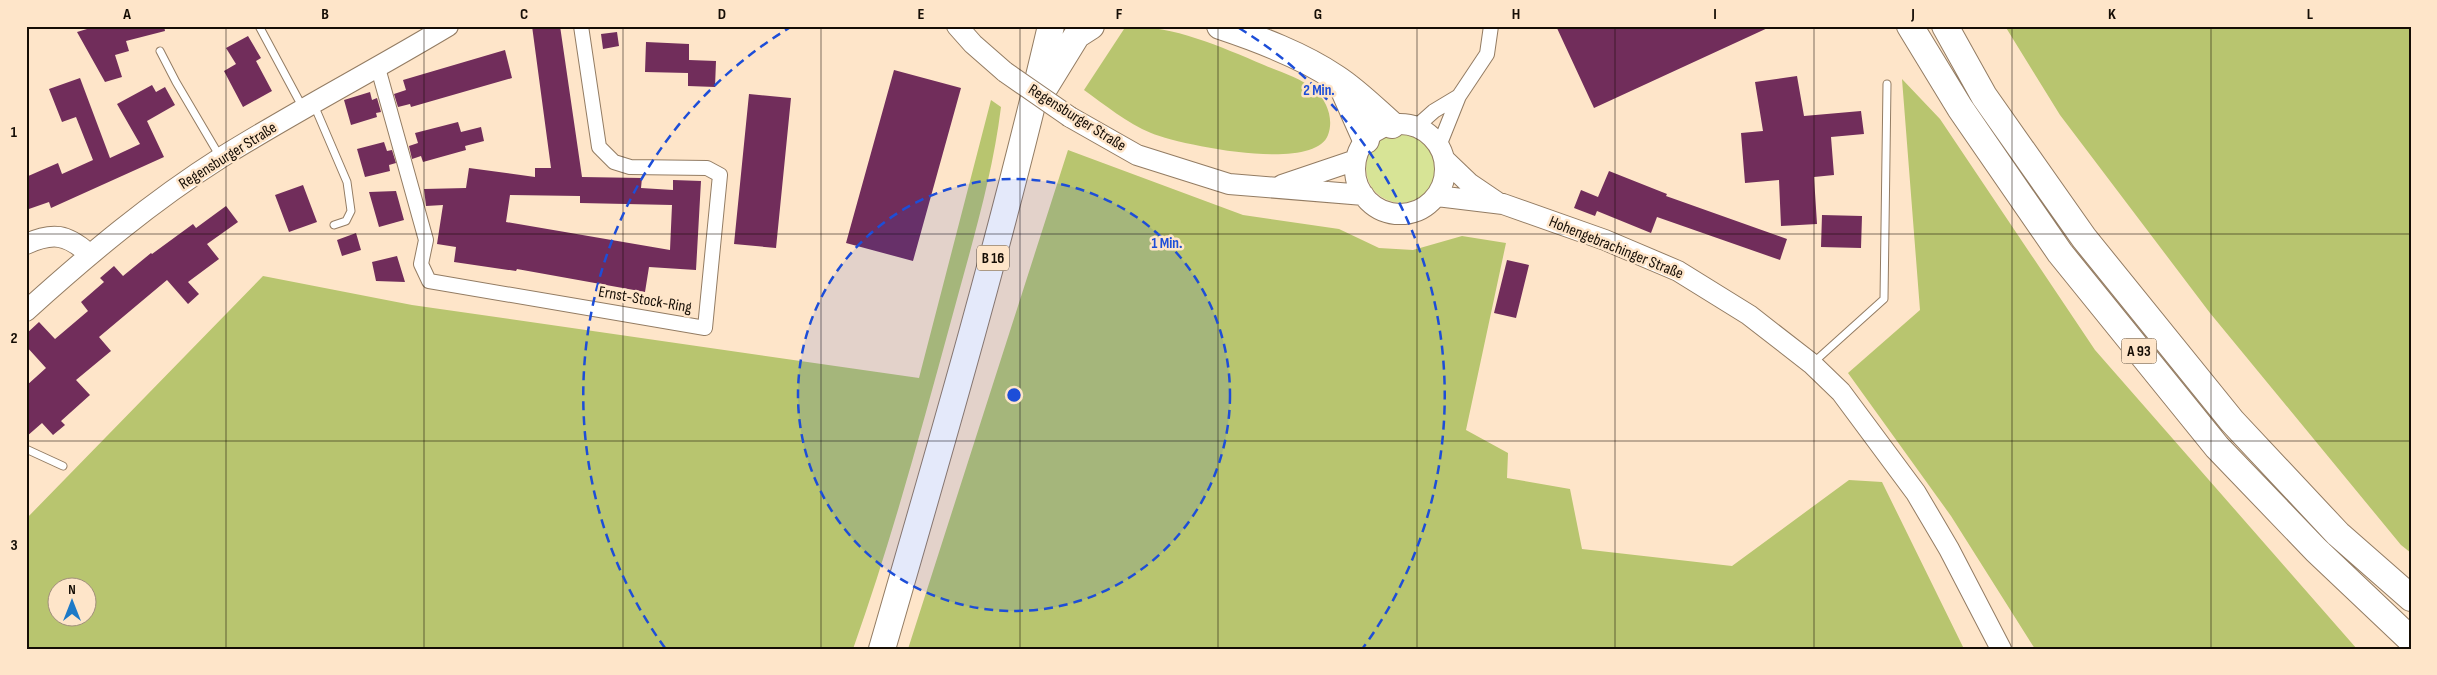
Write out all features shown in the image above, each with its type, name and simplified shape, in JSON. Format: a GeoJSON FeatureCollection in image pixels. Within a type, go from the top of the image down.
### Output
{"type":"FeatureCollection","features":[{"type":"Feature","properties":{"kind":"highway","name":"B 16"},"geometry":{"type":"LineString","coordinates":[[882,649],[954,401],[1030,114],[1051,26]]}},
{"type":"Feature","properties":{"kind":"highway"},"geometry":{"type":"LineString","coordinates":[[1030,114],[1056,66],[1077,35],[1091,26]]}},
{"type":"Feature","properties":{"kind":"highway"},"geometry":{"type":"LineString","coordinates":[[1220,26],[1244,34],[1321,68],[1404,126]]}},
{"type":"Feature","properties":{"kind":"highway","name":"A 93"},"geometry":{"type":"LineString","coordinates":[[1910,26],[1960,108],[2060,253],[2217,448],[2316,550],[2411,640]]}},
{"type":"Feature","properties":{"kind":"highway","name":"A 93"},"geometry":{"type":"LineString","coordinates":[[1945,26],[1984,96],[2084,238],[2232,420],[2338,534],[2411,598]]}},
{"type":"Feature","properties":{"kind":"highway"},"geometry":{"type":"LineString","coordinates":[[1338,79],[1361,150]]}},
{"type":"Feature","properties":{"kind":"street","name":"Regensburger Straße"},"geometry":{"type":"LineString","coordinates":[[26,311],[89,254],[137,216],[221,158],[448,26]]}},
{"type":"Feature","properties":{"kind":"street","name":"Ernst-Stock-Ring"},"geometry":{"type":"LineString","coordinates":[[378,68],[426,240],[420,264],[429,281],[705,328],[720,175],[707,168],[630,167],[614,162],[599,147],[582,26]]}},
{"type":"Feature","properties":{"kind":"street","name":"Regensburger Straße"},"geometry":{"type":"LineString","coordinates":[[957,26],[973,44],[1005,72],[1070,117],[1137,155],[1229,184],[1364,195]]}},
{"type":"Feature","properties":{"kind":"street"},"geometry":{"type":"LineString","coordinates":[[1459,96],[1404,126],[1378,130],[1361,150],[1357,178],[1364,195],[1374,206],[1386,212],[1400,214],[1420,209],[1437,196],[1443,185],[1442,153],[1459,96],[1487,54],[1491,26]]}},
{"type":"Feature","properties":{"kind":"street"},"geometry":{"type":"LineString","coordinates":[[1404,126],[1429,134],[1442,153]]}},
{"type":"Feature","properties":{"kind":"street","name":"Regensburger Straße"},"geometry":{"type":"LineString","coordinates":[[1274,188],[1361,150]]}},
{"type":"Feature","properties":{"kind":"street","name":"Hohengebrachinger Straße"},"geometry":{"type":"LineString","coordinates":[[1442,153],[1469,183],[1499,203]]}},
{"type":"Feature","properties":{"kind":"street","name":"Hohengebrachinger Straße"},"geometry":{"type":"LineString","coordinates":[[1437,196],[1499,203],[1605,240],[1678,271],[1749,315],[1812,364],[1841,392],[1916,493],[1949,549],[2002,649]]}},
{"type":"Feature","properties":{"kind":"street"},"geometry":{"type":"LineString","coordinates":[[26,244],[37,239],[65,237],[77,243],[89,254]]}},
{"type":"Feature","properties":{"kind":"lane"},"geometry":{"type":"LineString","coordinates":[[259,26],[308,106],[347,182],[351,211],[346,221],[334,225]]}},
{"type":"Feature","properties":{"kind":"lane"},"geometry":{"type":"LineString","coordinates":[[160,51],[221,158]]}},
{"type":"Feature","properties":{"kind":"lane"},"geometry":{"type":"LineString","coordinates":[[1812,364],[1884,299],[1887,84]]}},
{"type":"Feature","properties":{"kind":"lane"},"geometry":{"type":"LineString","coordinates":[[26,448],[63,466]]}},
{"type":"Feature","properties":{"kind":"green space"},"geometry":{"type":"Polygon","coordinates":[[[1126,26],[1162,29],[1196,38],[1303,82],[1319,94],[1326,105],[1330,117],[1328,135],[1318,146],[1299,152],[1273,154],[1245,153],[1189,144],[1142,129],[1084,90],[1126,26]]]}},
{"type":"Feature","properties":{"kind":"green space"},"geometry":{"type":"Polygon","coordinates":[[[2005,26],[2411,26],[2411,553],[2401,545],[2210,313],[2060,115],[2005,26]]]}},
{"type":"Feature","properties":{"kind":"green space"},"geometry":{"type":"Polygon","coordinates":[[[1902,79],[1940,119],[2095,350],[2357,649],[2035,649],[1951,516],[1848,373],[1920,310],[1902,79]]]}},
{"type":"Feature","properties":{"kind":"green space"},"geometry":{"type":"Polygon","coordinates":[[[991,100],[1001,107],[980,215],[905,486],[853,649],[26,649],[26,519],[263,276],[412,305],[919,378],[991,100]]]}},
{"type":"Feature","properties":{"kind":"green space"},"geometry":{"type":"Polygon","coordinates":[[[1401,133],[1414,136],[1426,143],[1433,155],[1436,168],[1433,181],[1426,193],[1414,200],[1401,203],[1388,200],[1376,193],[1369,181],[1366,168],[1369,155],[1376,143],[1388,136],[1401,133]]]}},
{"type":"Feature","properties":{"kind":"green space"},"geometry":{"type":"Polygon","coordinates":[[[1068,150],[1243,215],[1339,229],[1379,248],[1413,250],[1462,236],[1506,243],[1466,430],[1508,453],[1507,478],[1570,489],[1582,549],[1732,566],[1849,480],[1882,482],[1964,649],[908,649],[1068,150]]]}},
{"type":"Feature","properties":{"kind":"building"},"geometry":{"type":"Polygon","coordinates":[[[97,26],[164,26],[165,31],[126,41],[129,51],[115,55],[122,77],[105,82],[77,32],[97,26]]]}},
{"type":"Feature","properties":{"kind":"building"},"geometry":{"type":"Polygon","coordinates":[[[532,26],[560,26],[582,177],[642,178],[641,188],[673,190],[673,180],[701,181],[696,270],[649,267],[645,292],[517,269],[516,271],[454,262],[456,247],[437,244],[443,205],[426,206],[424,189],[466,188],[469,168],[535,177],[535,168],[551,168],[532,26]],[[510,195],[506,222],[670,250],[672,205],[580,203],[580,196],[510,195]]]}},
{"type":"Feature","properties":{"kind":"building"},"geometry":{"type":"Polygon","coordinates":[[[1556,26],[1772,26],[1594,108],[1556,26]]]}},
{"type":"Feature","properties":{"kind":"building"},"geometry":{"type":"Polygon","coordinates":[[[617,32],[619,46],[603,49],[601,34],[617,32]]]}},
{"type":"Feature","properties":{"kind":"building"},"geometry":{"type":"Polygon","coordinates":[[[248,36],[261,58],[256,61],[272,91],[243,107],[224,71],[236,64],[226,48],[248,36]]]}},
{"type":"Feature","properties":{"kind":"building"},"geometry":{"type":"Polygon","coordinates":[[[646,42],[689,44],[689,60],[716,61],[715,87],[688,86],[688,73],[645,72],[646,42]]]}},
{"type":"Feature","properties":{"kind":"building"},"geometry":{"type":"Polygon","coordinates":[[[505,50],[512,78],[411,107],[410,104],[398,107],[394,94],[406,90],[403,80],[505,50]]]}},
{"type":"Feature","properties":{"kind":"building"},"geometry":{"type":"Polygon","coordinates":[[[894,70],[961,88],[913,261],[846,243],[894,70]]]}},
{"type":"Feature","properties":{"kind":"building"},"geometry":{"type":"Polygon","coordinates":[[[1797,76],[1804,116],[1861,111],[1864,134],[1831,137],[1834,175],[1814,177],[1817,224],[1781,226],[1779,180],[1745,183],[1741,133],[1763,131],[1755,82],[1797,76]]]}},
{"type":"Feature","properties":{"kind":"building"},"geometry":{"type":"Polygon","coordinates":[[[80,78],[110,158],[140,144],[117,104],[152,85],[156,92],[165,87],[175,105],[147,121],[164,157],[51,208],[49,202],[26,210],[26,177],[58,163],[62,174],[93,160],[76,117],[62,122],[49,89],[80,78]]]}},
{"type":"Feature","properties":{"kind":"building"},"geometry":{"type":"Polygon","coordinates":[[[370,92],[372,100],[377,98],[381,112],[376,113],[377,117],[351,125],[344,100],[370,92]]]}},
{"type":"Feature","properties":{"kind":"building"},"geometry":{"type":"Polygon","coordinates":[[[749,94],[791,98],[776,248],[734,244],[749,94]]]}},
{"type":"Feature","properties":{"kind":"building"},"geometry":{"type":"Polygon","coordinates":[[[458,122],[461,132],[481,127],[484,141],[465,146],[466,150],[423,162],[421,156],[412,159],[409,146],[418,143],[415,133],[458,122]]]}},
{"type":"Feature","properties":{"kind":"building"},"geometry":{"type":"Polygon","coordinates":[[[384,142],[387,151],[392,150],[396,163],[389,165],[390,171],[365,177],[357,149],[384,142]]]}},
{"type":"Feature","properties":{"kind":"building"},"geometry":{"type":"Polygon","coordinates":[[[1609,171],[1667,194],[1666,196],[1787,239],[1780,260],[1657,217],[1651,233],[1597,211],[1595,216],[1574,208],[1581,190],[1598,197],[1609,171]]]}},
{"type":"Feature","properties":{"kind":"building"},"geometry":{"type":"Polygon","coordinates":[[[303,185],[317,222],[289,232],[275,195],[303,185]]]}},
{"type":"Feature","properties":{"kind":"building"},"geometry":{"type":"Polygon","coordinates":[[[396,191],[404,220],[379,227],[369,192],[396,191]]]}},
{"type":"Feature","properties":{"kind":"building"},"geometry":{"type":"Polygon","coordinates":[[[226,206],[238,222],[207,244],[219,259],[188,282],[199,294],[188,304],[167,280],[99,337],[111,351],[76,380],[90,395],[61,421],[65,425],[53,435],[42,423],[26,437],[26,386],[46,368],[26,346],[26,334],[39,322],[55,339],[88,311],[81,302],[104,282],[100,278],[114,266],[123,276],[151,253],[193,224],[196,228],[226,206]]]}},
{"type":"Feature","properties":{"kind":"building"},"geometry":{"type":"Polygon","coordinates":[[[1822,215],[1862,216],[1861,248],[1821,247],[1822,215]]]}},
{"type":"Feature","properties":{"kind":"building"},"geometry":{"type":"Polygon","coordinates":[[[356,233],[361,250],[342,256],[337,240],[356,233]]]}},
{"type":"Feature","properties":{"kind":"building"},"geometry":{"type":"Polygon","coordinates":[[[397,256],[405,282],[376,281],[372,262],[397,256]]]}},
{"type":"Feature","properties":{"kind":"building"},"geometry":{"type":"Polygon","coordinates":[[[1507,260],[1529,265],[1516,318],[1494,313],[1507,260]]]}}]}
